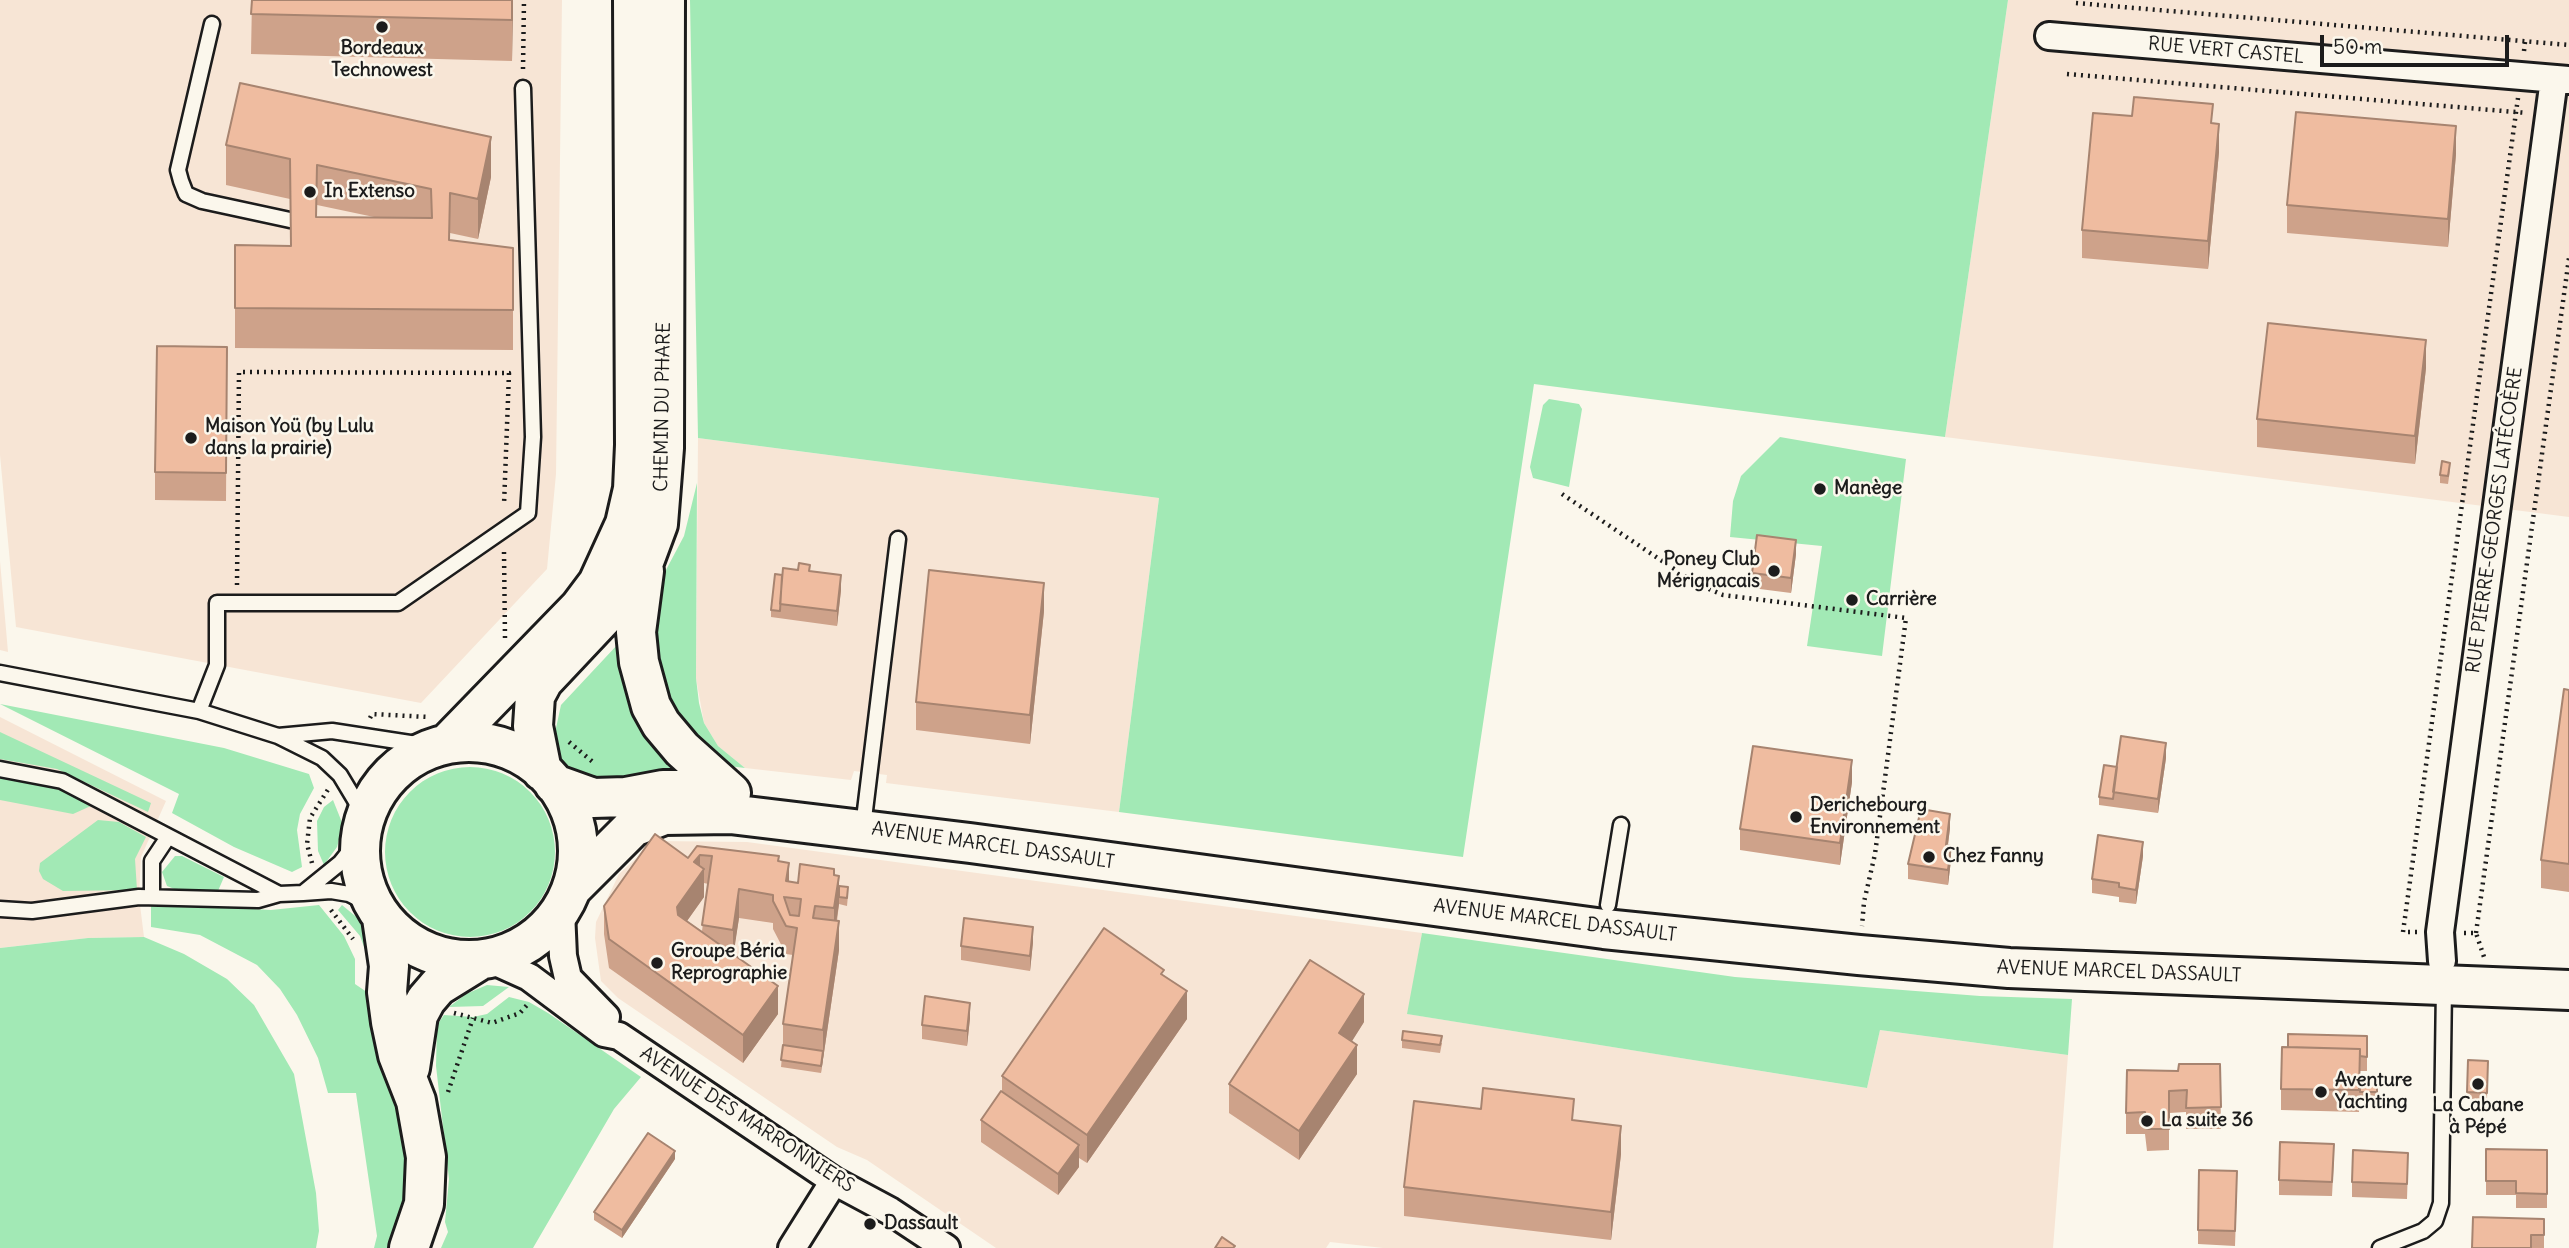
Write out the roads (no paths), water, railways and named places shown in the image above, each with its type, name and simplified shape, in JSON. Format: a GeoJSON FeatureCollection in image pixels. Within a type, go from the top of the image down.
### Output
{"type":"FeatureCollection","features":[{"type":"Feature","properties":{"kind":"main road","name":"CHEMIN DU PHARE"},"geometry":{"type":"LineString","coordinates":[[442,746],[580,607],[598,583],[625,524],[632,489],[635,445],[633,0]]}},
{"type":"Feature","properties":{"kind":"main road","name":"CHEMIN DU PHARE"},"geometry":{"type":"LineString","coordinates":[[548,777],[533,726],[535,696],[543,681],[624,596],[645,559],[658,524],[663,485],[665,0]]}},
{"type":"Feature","properties":{"kind":"main road"},"geometry":{"type":"LineString","coordinates":[[645,559],[636,632],[645,690],[661,724],[704,771],[731,793]]}},
{"type":"Feature","properties":{"kind":"main road"},"geometry":{"type":"LineString","coordinates":[[409,1077],[418,1015],[426,1000],[438,986],[484,959],[530,942],[566,899],[578,852],[572,816],[548,777],[522,756],[498,746],[473,742],[442,746],[415,756],[382,785],[361,831],[360,862],[365,886],[379,913],[402,938],[426,952],[452,959],[484,959]]}},
{"type":"Feature","properties":{"kind":"main road","name":"AVENUE MARCEL DASSAULT"},"geometry":{"type":"LineString","coordinates":[[548,777],[593,797],[626,797],[663,790],[731,793],[864,819],[2009,968],[2443,972],[2569,965]]}},
{"type":"Feature","properties":{"kind":"main road","name":"AVENUE MARCEL DASSAULT"},"geometry":{"type":"LineString","coordinates":[[566,899],[633,827],[664,815],[730,814],[864,819]]}},
{"type":"Feature","properties":{"kind":"main road"},"geometry":{"type":"LineString","coordinates":[[379,913],[389,966],[387,992],[391,1022],[398,1055],[409,1077],[426,1157],[424,1204],[409,1248]]}},
{"type":"Feature","properties":{"kind":"main road","name":"AVENUE MARCEL DASSAULT"},"geometry":{"type":"LineString","coordinates":[[1606,917],[2210,954],[2443,972],[2569,990]]}},
{"type":"Feature","properties":{"kind":"street","name":"RUE VERT CASTEL"},"geometry":{"type":"LineString","coordinates":[[2049,36],[2562,80]]}},
{"type":"Feature","properties":{"kind":"street","name":"RUE PIERRE-GEORGES LATÉCOÈRE"},"geometry":{"type":"LineString","coordinates":[[2443,972],[2440,932],[2549,116],[2562,80]]}},
{"type":"Feature","properties":{"kind":"street","name":"AVENUE DES MARRONNIERS"},"geometry":{"type":"LineString","coordinates":[[566,899],[563,956],[568,978],[611,1022],[619,1036]]}},
{"type":"Feature","properties":{"kind":"street","name":"AVENUE DES MARRONNIERS"},"geometry":{"type":"LineString","coordinates":[[484,959],[529,977],[604,1033],[619,1036],[834,1181],[890,1211],[932,1244]]}},
{"type":"Feature","properties":{"kind":"street"},"geometry":{"type":"LineString","coordinates":[[792,1248],[834,1181]]}},
{"type":"Feature","properties":{"kind":"lane"},"geometry":{"type":"LineString","coordinates":[[212,24],[178,170],[186,194],[202,201],[290,220]]}},
{"type":"Feature","properties":{"kind":"lane"},"geometry":{"type":"LineString","coordinates":[[199,711],[217,665],[218,603],[398,603],[528,513],[533,437],[522,269],[523,88]]}},
{"type":"Feature","properties":{"kind":"lane"},"geometry":{"type":"LineString","coordinates":[[864,819],[898,539]]}},
{"type":"Feature","properties":{"kind":"lane"},"geometry":{"type":"LineString","coordinates":[[0,673],[199,711],[278,736],[323,758],[340,775],[358,805],[361,831],[340,863],[303,893]]}},
{"type":"Feature","properties":{"kind":"lane"},"geometry":{"type":"LineString","coordinates":[[278,736],[332,731],[442,746]]}},
{"type":"Feature","properties":{"kind":"lane"},"geometry":{"type":"LineString","coordinates":[[0,769],[62,781],[279,894]]}},
{"type":"Feature","properties":{"kind":"lane"},"geometry":{"type":"LineString","coordinates":[[1606,917],[1621,825]]}},
{"type":"Feature","properties":{"kind":"lane"},"geometry":{"type":"LineString","coordinates":[[152,897],[152,861],[168,837]]}},
{"type":"Feature","properties":{"kind":"lane"},"geometry":{"type":"LineString","coordinates":[[0,909],[32,911],[152,897],[258,900],[279,894],[331,891],[349,894],[379,913]]}},
{"type":"Feature","properties":{"kind":"lane"},"geometry":{"type":"LineString","coordinates":[[2380,1248],[2423,1231],[2435,1221],[2441,1203],[2446,1011],[2443,972]]}},
{"type":"Feature","properties":{"kind":"place","name":"Bordeaux Technowest"},"geometry":{"type":"Point","coordinates":[382,27]}},
{"type":"Feature","properties":{"kind":"place","name":"In Extenso"},"geometry":{"type":"Point","coordinates":[310,192]}},
{"type":"Feature","properties":{"kind":"place","name":"Maison Yoü (by Lulu dans la prairie)"},"geometry":{"type":"Point","coordinates":[191,438]}},
{"type":"Feature","properties":{"kind":"place","name":"Manège"},"geometry":{"type":"Point","coordinates":[1820,489]}},
{"type":"Feature","properties":{"kind":"place","name":"Poney Club Mérignacais"},"geometry":{"type":"Point","coordinates":[1774,571]}},
{"type":"Feature","properties":{"kind":"place","name":"Carrière"},"geometry":{"type":"Point","coordinates":[1852,600]}},
{"type":"Feature","properties":{"kind":"place","name":"Derichebourg Environnement"},"geometry":{"type":"Point","coordinates":[1796,817]}},
{"type":"Feature","properties":{"kind":"place","name":"Chez Fanny"},"geometry":{"type":"Point","coordinates":[1929,857]}},
{"type":"Feature","properties":{"kind":"place","name":"Groupe Béria Reprographie"},"geometry":{"type":"Point","coordinates":[657,963]}},
{"type":"Feature","properties":{"kind":"place","name":"La Cabane à Pépé"},"geometry":{"type":"Point","coordinates":[2478,1084]}},
{"type":"Feature","properties":{"kind":"place","name":"Aventure Yachting"},"geometry":{"type":"Point","coordinates":[2321,1092]}},
{"type":"Feature","properties":{"kind":"place","name":"La suite 36"},"geometry":{"type":"Point","coordinates":[2147,1121]}},
{"type":"Feature","properties":{"kind":"place","name":"Dassault"},"geometry":{"type":"Point","coordinates":[870,1224]}}]}
